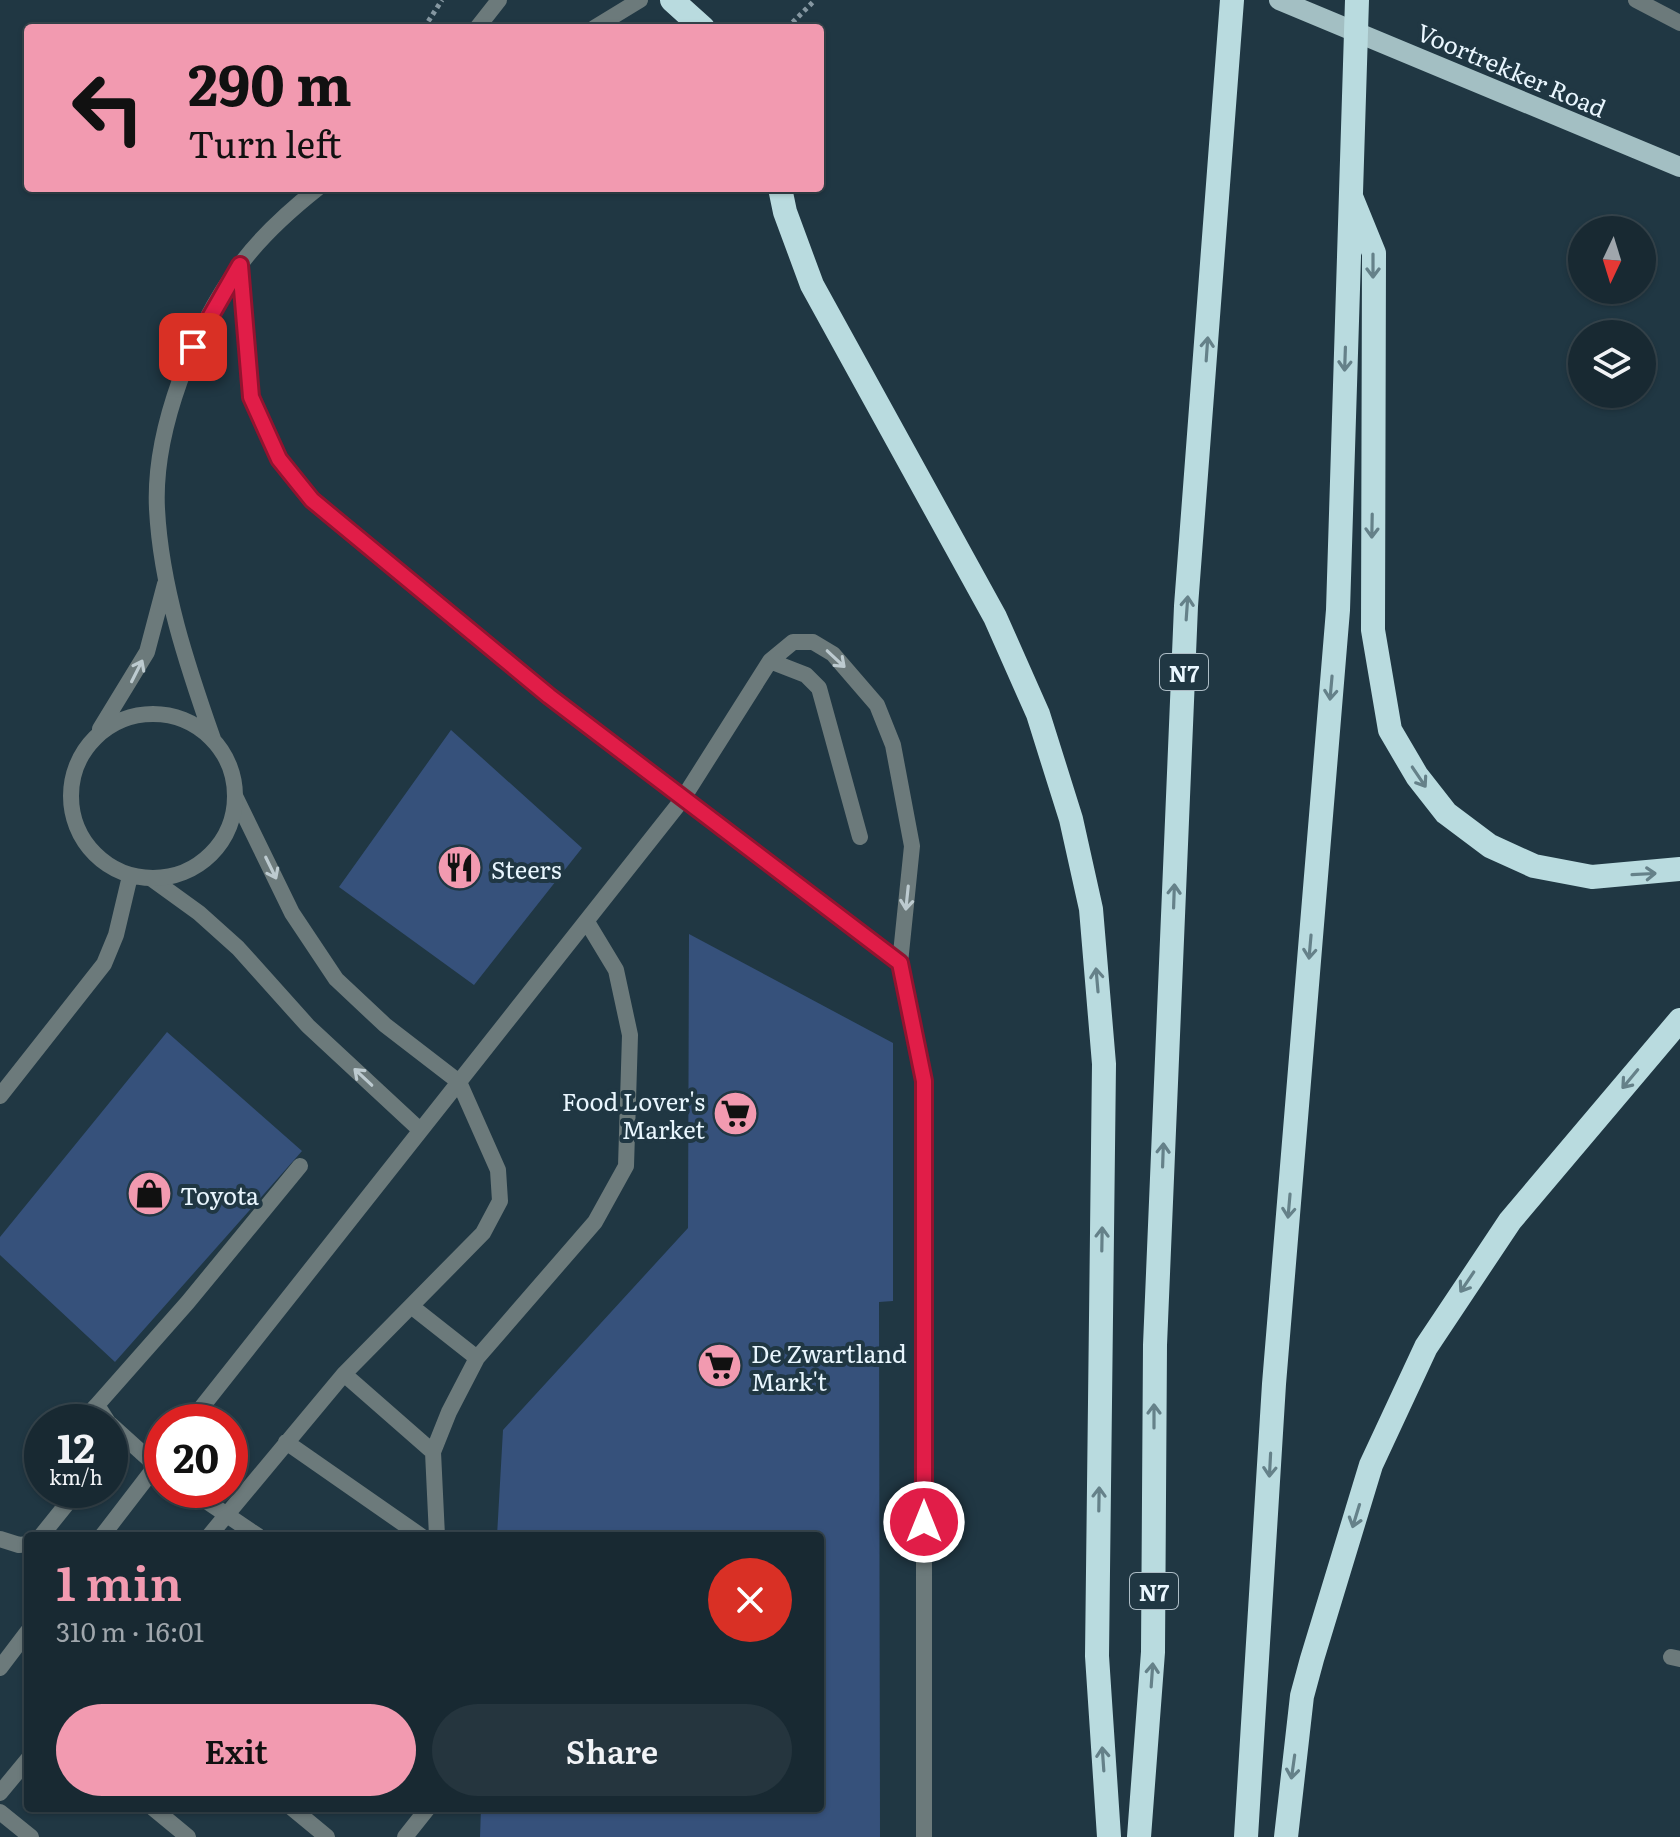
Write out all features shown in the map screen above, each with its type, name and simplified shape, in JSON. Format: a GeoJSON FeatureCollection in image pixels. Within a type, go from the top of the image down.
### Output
{"type":"FeatureCollection","features":[{"type":"Feature","properties":{"kind":"highway"},"geometry":{"type":"LineString","coordinates":[[672,0],[699,24]]}},
{"type":"Feature","properties":{"kind":"highway","name":"N7"},"geometry":{"type":"LineString","coordinates":[[1139,1837],[1153,1652],[1155,1345],[1186,606],[1232,0]]}},
{"type":"Feature","properties":{"kind":"highway"},"geometry":{"type":"LineString","coordinates":[[1246,1837],[1274,1384],[1338,610],[1357,0]]}},
{"type":"Feature","properties":{"kind":"highway"},"geometry":{"type":"LineString","coordinates":[[765,192],[785,212]]}},
{"type":"Feature","properties":{"kind":"highway"},"geometry":{"type":"LineString","coordinates":[[781,192],[785,212],[812,285],[995,617],[1038,714],[1071,819],[1091,909],[1104,1064],[1097,1656],[1109,1837]]}},
{"type":"Feature","properties":{"kind":"highway"},"geometry":{"type":"LineString","coordinates":[[1349,193],[1374,253],[1373,630],[1390,730],[1417,776],[1446,813],[1490,846],[1534,866],[1592,877],[1680,869]]}},
{"type":"Feature","properties":{"kind":"highway"},"geometry":{"type":"LineString","coordinates":[[1286,1837],[1302,1696],[1312,1659],[1371,1465],[1415,1370],[1455,1299],[1510,1221],[1680,1020]]}},
{"type":"Feature","properties":{"kind":"main road","name":"Voortrekker Road"},"geometry":{"type":"LineString","coordinates":[[1279,0],[1680,167]]}},
{"type":"Feature","properties":{"kind":"street"},"geometry":{"type":"LineString","coordinates":[[480,24],[499,0]]}},
{"type":"Feature","properties":{"kind":"street"},"geometry":{"type":"LineString","coordinates":[[601,24],[640,0]]}},
{"type":"Feature","properties":{"kind":"street"},"geometry":{"type":"LineString","coordinates":[[1636,0],[1680,23]]}},
{"type":"Feature","properties":{"kind":"street"},"geometry":{"type":"LineString","coordinates":[[213,739],[166,581],[157,506],[166,424],[193,347],[240,265],[284,215],[313,192]]}},
{"type":"Feature","properties":{"kind":"street"},"geometry":{"type":"LineString","coordinates":[[240,265],[251,397],[279,459],[312,500],[527,679],[900,963]]}},
{"type":"Feature","properties":{"kind":"street"},"geometry":{"type":"LineString","coordinates":[[166,581],[147,652],[73,774],[70,795],[73,817],[93,854],[130,876],[152,879],[173,877],[211,856],[225,839],[233,819],[236,798]]}},
{"type":"Feature","properties":{"kind":"street"},"geometry":{"type":"LineString","coordinates":[[204,1404],[682,800],[770,661],[793,642],[813,642],[833,654],[877,705],[893,745],[912,846],[900,963],[924,1081],[924,1837]]}},
{"type":"Feature","properties":{"kind":"street"},"geometry":{"type":"LineString","coordinates":[[770,661],[806,675],[819,688],[860,837]]}},
{"type":"Feature","properties":{"kind":"street"},"geometry":{"type":"LineString","coordinates":[[95,737],[113,724],[133,716],[154,714],[196,726],[213,739],[226,756],[236,798],[292,913],[336,979],[385,1025],[459,1082],[498,1170],[500,1201],[483,1233],[344,1374],[212,1532]]}},
{"type":"Feature","properties":{"kind":"street"},"geometry":{"type":"LineString","coordinates":[[0,1096],[104,964],[116,935],[130,876]]}},
{"type":"Feature","properties":{"kind":"street"},"geometry":{"type":"LineString","coordinates":[[152,879],[199,913],[238,948],[308,1026],[420,1130]]}},
{"type":"Feature","properties":{"kind":"street"},"geometry":{"type":"LineString","coordinates":[[437,1532],[433,1452],[477,1358],[595,1222],[626,1166],[630,1035],[616,970],[587,922]]}},
{"type":"Feature","properties":{"kind":"street"},"geometry":{"type":"LineString","coordinates":[[98,1404],[188,1302],[300,1166]]}},
{"type":"Feature","properties":{"kind":"street"},"geometry":{"type":"LineString","coordinates":[[411,1306],[477,1358]]}},
{"type":"Feature","properties":{"kind":"street"},"geometry":{"type":"LineString","coordinates":[[344,1374],[433,1452]]}},
{"type":"Feature","properties":{"kind":"street"},"geometry":{"type":"LineString","coordinates":[[128,1439],[144,1452]]}},
{"type":"Feature","properties":{"kind":"street"},"geometry":{"type":"LineString","coordinates":[[286,1442],[415,1532]]}},
{"type":"Feature","properties":{"kind":"street"},"geometry":{"type":"LineString","coordinates":[[105,1532],[144,1485]]}},
{"type":"Feature","properties":{"kind":"street"},"geometry":{"type":"LineString","coordinates":[[44,1532],[64,1508]]}},
{"type":"Feature","properties":{"kind":"street"},"geometry":{"type":"LineString","coordinates":[[216,1508],[252,1532]]}},
{"type":"Feature","properties":{"kind":"street"},"geometry":{"type":"LineString","coordinates":[[0,1539],[24,1544]]}},
{"type":"Feature","properties":{"kind":"street"},"geometry":{"type":"LineString","coordinates":[[0,1668],[24,1636]]}},
{"type":"Feature","properties":{"kind":"street"},"geometry":{"type":"LineString","coordinates":[[0,1793],[24,1764]]}},
{"type":"Feature","properties":{"kind":"street"},"geometry":{"type":"LineString","coordinates":[[0,1812],[31,1837]]}},
{"type":"Feature","properties":{"kind":"street"},"geometry":{"type":"LineString","coordinates":[[158,1812],[188,1837]]}},
{"type":"Feature","properties":{"kind":"street"},"geometry":{"type":"LineString","coordinates":[[297,1812],[327,1837]]}},
{"type":"Feature","properties":{"kind":"street"},"geometry":{"type":"LineString","coordinates":[[405,1837],[425,1812]]}},
{"type":"Feature","properties":{"kind":"path"},"geometry":{"type":"LineString","coordinates":[[427,24],[442,0]]}},
{"type":"Feature","properties":{"kind":"path"},"geometry":{"type":"LineString","coordinates":[[791,24],[815,0]]}},
{"type":"Feature","properties":{"kind":"building","name":"Steers"},"geometry":{"type":"Polygon","coordinates":[[[451,730],[582,848],[474,985],[339,887],[451,730]]]}},
{"type":"Feature","properties":{"kind":"building","name":"De Zwartland Mark't"},"geometry":{"type":"Polygon","coordinates":[[[689,934],[893,1043],[893,1301],[879,1302],[880,1837],[480,1837],[481,1812],[824,1812],[824,1532],[497,1532],[503,1430],[688,1228],[689,934]]]}},
{"type":"Feature","properties":{"kind":"building","name":"Toyota"},"geometry":{"type":"Polygon","coordinates":[[[167,1032],[302,1151],[115,1362],[0,1255],[0,1237],[167,1032]]]}},
{"type":"Feature","properties":{"kind":"place","name":"Steers"},"geometry":{"type":"Point","coordinates":[460,868]}},
{"type":"Feature","properties":{"kind":"place","name":"Food Lover's Market"},"geometry":{"type":"Point","coordinates":[736,1114]}},
{"type":"Feature","properties":{"kind":"place","name":"Toyota"},"geometry":{"type":"Point","coordinates":[149,1194]}},
{"type":"Feature","properties":{"kind":"place","name":"De Zwartland Mark't"},"geometry":{"type":"Point","coordinates":[720,1366]}},
{"type":"Feature","properties":{"kind":"route"},"geometry":{"type":"LineString","coordinates":[[193,347],[240,265],[251,397],[279,459],[312,500],[527,679],[900,963],[924,1081],[924,1522]]}}]}
